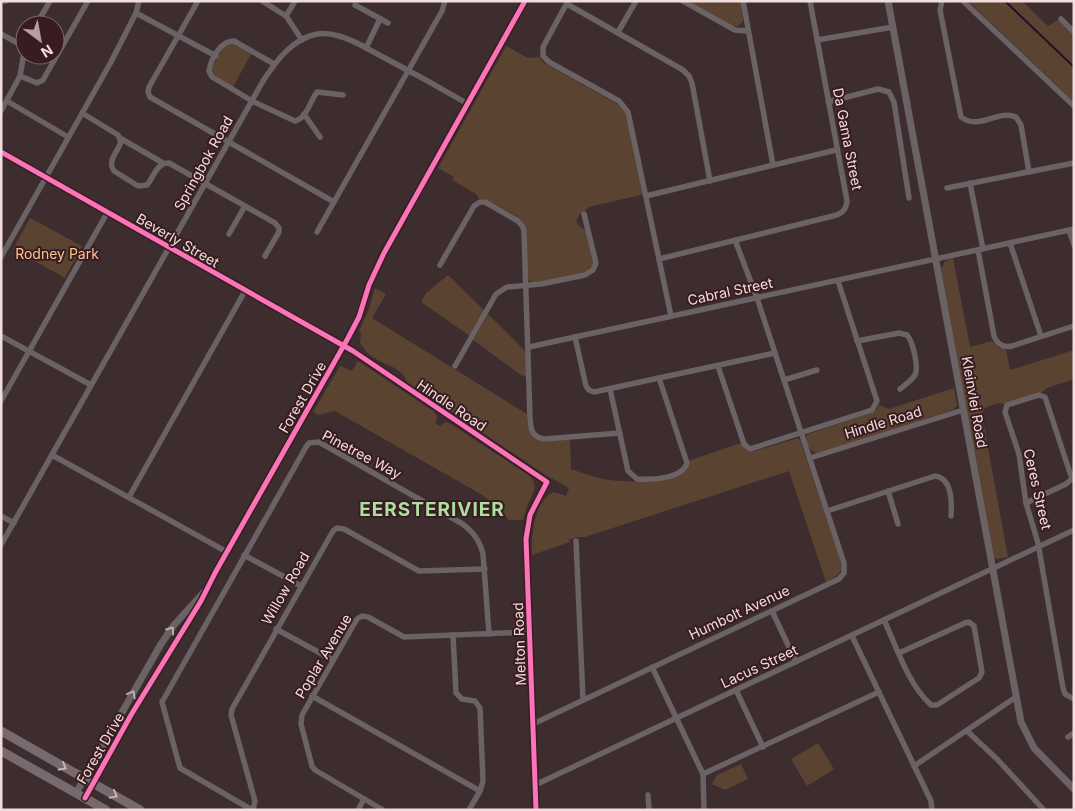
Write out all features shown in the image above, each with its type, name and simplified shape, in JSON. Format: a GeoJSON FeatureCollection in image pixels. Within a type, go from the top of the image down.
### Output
{"type":"FeatureCollection","features":[{"type":"Feature","properties":{"kind":"main road"},"geometry":{"type":"LineString","coordinates":[[1,731],[140,810]]}},
{"type":"Feature","properties":{"kind":"main road"},"geometry":{"type":"LineString","coordinates":[[1,750],[106,810]]}},
{"type":"Feature","properties":{"kind":"street"},"geometry":{"type":"LineString","coordinates":[[42,15],[50,1]]}},
{"type":"Feature","properties":{"kind":"street"},"geometry":{"type":"LineString","coordinates":[[20,76],[37,83],[43,80],[88,1]]}},
{"type":"Feature","properties":{"kind":"street"},"geometry":{"type":"LineString","coordinates":[[1,257],[82,114],[136,13],[140,1]]}},
{"type":"Feature","properties":{"kind":"street"},"geometry":{"type":"LineString","coordinates":[[198,1],[149,87],[149,95],[153,100],[334,202]]}},
{"type":"Feature","properties":{"kind":"street"},"geometry":{"type":"LineString","coordinates":[[262,1],[286,16],[302,40]]}},
{"type":"Feature","properties":{"kind":"street"},"geometry":{"type":"LineString","coordinates":[[286,16],[295,1]]}},
{"type":"Feature","properties":{"kind":"street"},"geometry":{"type":"LineString","coordinates":[[317,232],[438,19],[445,1]]}},
{"type":"Feature","properties":{"kind":"street","name":"Forest Drive"},"geometry":{"type":"LineString","coordinates":[[85,798],[131,715],[201,601],[344,346],[384,253],[526,1]]}},
{"type":"Feature","properties":{"kind":"street"},"geometry":{"type":"LineString","coordinates":[[618,32],[636,1]]}},
{"type":"Feature","properties":{"kind":"street"},"geometry":{"type":"LineString","coordinates":[[683,1],[735,30],[748,31]]}},
{"type":"Feature","properties":{"kind":"street"},"geometry":{"type":"LineString","coordinates":[[743,1],[773,165]]}},
{"type":"Feature","properties":{"kind":"street","name":"Da Gama Street"},"geometry":{"type":"LineString","coordinates":[[659,259],[833,216],[845,210],[847,201],[836,150],[810,1]]}},
{"type":"Feature","properties":{"kind":"street","name":"Kleinvlei Road"},"geometry":{"type":"LineString","coordinates":[[888,1],[1021,722],[1030,743],[1074,789]]}},
{"type":"Feature","properties":{"kind":"street"},"geometry":{"type":"LineString","coordinates":[[942,1],[940,10],[961,117],[973,122],[1008,115],[1016,117],[1021,126],[1029,172]]}},
{"type":"Feature","properties":{"kind":"street"},"geometry":{"type":"LineString","coordinates":[[963,1],[1074,106]]}},
{"type":"Feature","properties":{"kind":"street"},"geometry":{"type":"LineString","coordinates":[[671,316],[628,112],[619,102],[549,62],[543,56],[543,47],[567,3],[683,70],[689,76],[692,83],[710,181]]}},
{"type":"Feature","properties":{"kind":"street"},"geometry":{"type":"LineString","coordinates":[[355,5],[388,23]]}},
{"type":"Feature","properties":{"kind":"street"},"geometry":{"type":"LineString","coordinates":[[136,13],[216,56]]}},
{"type":"Feature","properties":{"kind":"street"},"geometry":{"type":"LineString","coordinates":[[366,48],[380,19]]}},
{"type":"Feature","properties":{"kind":"street"},"geometry":{"type":"LineString","coordinates":[[1061,19],[1074,32]]}},
{"type":"Feature","properties":{"kind":"street"},"geometry":{"type":"LineString","coordinates":[[817,40],[893,27]]}},
{"type":"Feature","properties":{"kind":"street","name":"Springbok Road"},"geometry":{"type":"LineString","coordinates":[[1,545],[252,101],[274,64],[288,49],[302,40],[319,34],[335,35],[366,48],[468,104]]}},
{"type":"Feature","properties":{"kind":"street"},"geometry":{"type":"LineString","coordinates":[[2,35],[15,42]]}},
{"type":"Feature","properties":{"kind":"street"},"geometry":{"type":"LineString","coordinates":[[274,64],[231,41],[223,44],[209,68],[212,77],[252,101],[292,120],[300,120],[317,92],[344,95]]}},
{"type":"Feature","properties":{"kind":"street"},"geometry":{"type":"LineString","coordinates":[[1,111],[20,76],[22,65]]}},
{"type":"Feature","properties":{"kind":"street"},"geometry":{"type":"LineString","coordinates":[[828,102],[883,89],[889,92],[894,102],[909,198]]}},
{"type":"Feature","properties":{"kind":"street"},"geometry":{"type":"LineString","coordinates":[[7,101],[68,137]]}},
{"type":"Feature","properties":{"kind":"street"},"geometry":{"type":"LineString","coordinates":[[82,114],[163,163],[169,163],[275,223],[279,228],[278,232],[265,256]]}},
{"type":"Feature","properties":{"kind":"street"},"geometry":{"type":"LineString","coordinates":[[304,114],[320,137]]}},
{"type":"Feature","properties":{"kind":"street"},"geometry":{"type":"LineString","coordinates":[[120,138],[120,146],[110,163],[114,172],[138,186],[147,185],[163,163]]}},
{"type":"Feature","properties":{"kind":"street"},"geometry":{"type":"LineString","coordinates":[[646,196],[836,150]]}},
{"type":"Feature","properties":{"kind":"street","name":"Beverly Street"},"geometry":{"type":"LineString","coordinates":[[1,152],[344,346]]}},
{"type":"Feature","properties":{"kind":"street"},"geometry":{"type":"LineString","coordinates":[[947,188],[1074,163]]}},
{"type":"Feature","properties":{"kind":"street"},"geometry":{"type":"LineString","coordinates":[[970,183],[994,336],[997,342],[1009,347],[1074,326]]}},
{"type":"Feature","properties":{"kind":"street"},"geometry":{"type":"LineString","coordinates":[[440,265],[474,206],[480,202],[485,202],[518,221],[523,227],[531,429],[535,436],[544,438],[620,433]]}},
{"type":"Feature","properties":{"kind":"street"},"geometry":{"type":"LineString","coordinates":[[229,234],[245,206]]}},
{"type":"Feature","properties":{"kind":"street"},"geometry":{"type":"LineString","coordinates":[[1,401],[107,213]]}},
{"type":"Feature","properties":{"kind":"street"},"geometry":{"type":"LineString","coordinates":[[455,366],[499,291],[507,287],[526,286],[585,275],[593,270],[596,263],[584,214]]}},
{"type":"Feature","properties":{"kind":"street"},"geometry":{"type":"LineString","coordinates":[[1071,230],[1074,245]]}},
{"type":"Feature","properties":{"kind":"street","name":"Cabral Street"},"geometry":{"type":"LineString","coordinates":[[529,347],[1071,230]]}},
{"type":"Feature","properties":{"kind":"street","name":"Humbolt Avenue"},"geometry":{"type":"LineString","coordinates":[[533,724],[843,576],[845,565],[757,298],[735,240]]}},
{"type":"Feature","properties":{"kind":"street"},"geometry":{"type":"LineString","coordinates":[[1010,244],[1041,336]]}},
{"type":"Feature","properties":{"kind":"street"},"geometry":{"type":"LineString","coordinates":[[718,366],[744,444],[748,448],[752,449],[869,411],[875,406],[877,401],[838,281]]}},
{"type":"Feature","properties":{"kind":"street"},"geometry":{"type":"LineString","coordinates":[[128,497],[245,291]]}},
{"type":"Feature","properties":{"kind":"street"},"geometry":{"type":"LineString","coordinates":[[857,342],[899,333],[908,336],[912,345],[917,370],[912,378],[900,388]]}},
{"type":"Feature","properties":{"kind":"street"},"geometry":{"type":"LineString","coordinates":[[1,336],[91,385]]}},
{"type":"Feature","properties":{"kind":"street"},"geometry":{"type":"LineString","coordinates":[[575,337],[587,388],[594,392],[775,353]]}},
{"type":"Feature","properties":{"kind":"street","name":"Hindle Road"},"geometry":{"type":"LineString","coordinates":[[344,346],[547,482]]}},
{"type":"Feature","properties":{"kind":"street"},"geometry":{"type":"LineString","coordinates":[[784,380],[817,370]]}},
{"type":"Feature","properties":{"kind":"street"},"geometry":{"type":"LineString","coordinates":[[610,389],[628,471],[633,477],[641,479],[664,478],[685,469],[686,461],[659,378]]}},
{"type":"Feature","properties":{"kind":"street","name":"Ceres Street"},"geometry":{"type":"LineString","coordinates":[[1073,478],[1045,397],[1037,395],[1005,407],[1019,454],[1026,502],[1038,547],[1063,688],[1065,694],[1074,699]]}},
{"type":"Feature","properties":{"kind":"street","name":"Hindle Road"},"geometry":{"type":"LineString","coordinates":[[810,458],[963,410]]}},
{"type":"Feature","properties":{"kind":"street","name":"Pinetree Way"},"geometry":{"type":"LineString","coordinates":[[252,810],[181,769],[178,764],[162,700],[309,443],[316,442],[465,526],[479,543],[485,569]]}},
{"type":"Feature","properties":{"kind":"street"},"geometry":{"type":"LineString","coordinates":[[52,455],[227,552]]}},
{"type":"Feature","properties":{"kind":"street"},"geometry":{"type":"LineString","coordinates":[[827,511],[932,476],[939,476],[947,482],[952,505],[951,516]]}},
{"type":"Feature","properties":{"kind":"street"},"geometry":{"type":"LineString","coordinates":[[1026,502],[1066,484],[1073,478]]}},
{"type":"Feature","properties":{"kind":"street","name":"Melton Road"},"geometry":{"type":"LineString","coordinates":[[536,810],[526,531],[532,508],[547,482]]}},
{"type":"Feature","properties":{"kind":"street"},"geometry":{"type":"LineString","coordinates":[[888,491],[898,524]]}},
{"type":"Feature","properties":{"kind":"street"},"geometry":{"type":"LineString","coordinates":[[1,516],[14,523]]}},
{"type":"Feature","properties":{"kind":"street","name":"Willow Road"},"geometry":{"type":"LineString","coordinates":[[252,810],[255,801],[231,711],[331,532],[339,528],[344,529],[419,571],[485,569]]}},
{"type":"Feature","properties":{"kind":"street","name":"Lacus Street"},"geometry":{"type":"LineString","coordinates":[[535,786],[1074,530]]}},
{"type":"Feature","properties":{"kind":"street"},"geometry":{"type":"LineString","coordinates":[[576,541],[583,700]]}},
{"type":"Feature","properties":{"kind":"street"},"geometry":{"type":"LineString","coordinates":[[244,555],[301,586]]}},
{"type":"Feature","properties":{"kind":"street"},"geometry":{"type":"LineString","coordinates":[[485,569],[489,634]]}},
{"type":"Feature","properties":{"kind":"street","name":"Forest Drive"},"geometry":{"type":"LineString","coordinates":[[76,793],[160,644],[174,625],[206,590]]}},
{"type":"Feature","properties":{"kind":"street"},"geometry":{"type":"LineString","coordinates":[[772,611],[796,662]]}},
{"type":"Feature","properties":{"kind":"street","name":"Poplar Avenue"},"geometry":{"type":"LineString","coordinates":[[383,810],[313,767],[300,721],[355,620],[362,616],[368,617],[404,637],[530,632]]}},
{"type":"Feature","properties":{"kind":"street"},"geometry":{"type":"LineString","coordinates":[[884,620],[899,653],[917,686],[929,703],[938,705],[979,678],[982,672],[974,626],[969,622],[899,653]]}},
{"type":"Feature","properties":{"kind":"street"},"geometry":{"type":"LineString","coordinates":[[276,629],[333,660]]}},
{"type":"Feature","properties":{"kind":"street"},"geometry":{"type":"LineString","coordinates":[[453,635],[456,693],[462,699],[475,701],[480,708],[483,781],[480,792],[469,810]]}},
{"type":"Feature","properties":{"kind":"street"},"geometry":{"type":"LineString","coordinates":[[852,636],[931,801],[932,810]]}},
{"type":"Feature","properties":{"kind":"street"},"geometry":{"type":"LineString","coordinates":[[652,668],[703,774],[704,810]]}},
{"type":"Feature","properties":{"kind":"street"},"geometry":{"type":"LineString","coordinates":[[736,690],[763,747]]}},
{"type":"Feature","properties":{"kind":"street"},"geometry":{"type":"LineString","coordinates":[[703,774],[879,692]]}},
{"type":"Feature","properties":{"kind":"street"},"geometry":{"type":"LineString","coordinates":[[312,696],[480,792]]}},
{"type":"Feature","properties":{"kind":"street"},"geometry":{"type":"LineString","coordinates":[[914,766],[1016,697]]}},
{"type":"Feature","properties":{"kind":"street"},"geometry":{"type":"LineString","coordinates":[[967,731],[997,759],[1044,810]]}},
{"type":"Feature","properties":{"kind":"street"},"geometry":{"type":"LineString","coordinates":[[1068,738],[1074,733]]}},
{"type":"Feature","properties":{"kind":"street"},"geometry":{"type":"LineString","coordinates":[[648,795],[649,810]]}},
{"type":"Feature","properties":{"kind":"street"},"geometry":{"type":"LineString","coordinates":[[358,810],[364,799]]}},
{"type":"Feature","properties":{"kind":"green space"},"geometry":{"type":"Polygon","coordinates":[[[688,1],[741,1],[743,21],[738,26],[732,26],[688,1]]]}},
{"type":"Feature","properties":{"kind":"green space"},"geometry":{"type":"Polygon","coordinates":[[[968,1],[1022,1],[1048,26],[1058,20],[1074,35],[1074,102],[968,1]]]}},
{"type":"Feature","properties":{"kind":"green space"},"geometry":{"type":"Polygon","coordinates":[[[232,43],[251,54],[233,87],[217,77],[212,68],[224,46],[232,43]]]}},
{"type":"Feature","properties":{"kind":"green space"},"geometry":{"type":"Polygon","coordinates":[[[506,46],[528,58],[539,57],[544,63],[617,104],[626,113],[645,194],[589,207],[579,215],[576,221],[586,231],[593,261],[593,266],[587,272],[535,283],[530,281],[527,276],[526,228],[524,223],[516,216],[485,199],[479,199],[476,194],[452,180],[454,177],[438,168],[506,46]]]}},
{"type":"Feature","properties":{"kind":"green space","name":"Rodney Park"},"geometry":{"type":"Polygon","coordinates":[[[30,218],[82,246],[65,278],[13,249],[30,218]]]}},
{"type":"Feature","properties":{"kind":"green space"},"geometry":{"type":"Polygon","coordinates":[[[953,258],[970,347],[992,341],[999,348],[1006,350],[1010,370],[1074,350],[1074,379],[1047,388],[1041,393],[984,408],[982,415],[1008,557],[996,559],[994,557],[941,269],[945,261],[953,258]]]}},
{"type":"Feature","properties":{"kind":"green space"},"geometry":{"type":"Polygon","coordinates":[[[448,275],[485,311],[470,336],[421,302],[426,293],[448,275]]]}},
{"type":"Feature","properties":{"kind":"green space"},"geometry":{"type":"Polygon","coordinates":[[[375,288],[386,294],[372,318],[527,414],[530,433],[534,438],[544,441],[570,439],[571,469],[609,480],[660,480],[679,476],[685,472],[688,468],[688,461],[741,443],[755,451],[798,438],[839,555],[840,572],[826,582],[789,471],[585,537],[577,537],[569,540],[570,542],[532,555],[533,529],[542,503],[547,496],[554,492],[566,496],[569,488],[544,474],[407,382],[399,371],[364,350],[360,344],[361,333],[359,331],[369,309],[375,288]]]}},
{"type":"Feature","properties":{"kind":"green space"},"geometry":{"type":"Polygon","coordinates":[[[488,314],[526,352],[526,377],[473,340],[488,314]]]}},
{"type":"Feature","properties":{"kind":"green space"},"geometry":{"type":"Polygon","coordinates":[[[358,361],[433,411],[437,416],[436,424],[440,426],[446,422],[451,424],[531,477],[535,488],[523,520],[509,520],[484,496],[335,411],[318,415],[313,412],[340,366],[352,371],[358,361]]]}},
{"type":"Feature","properties":{"kind":"green space"},"geometry":{"type":"Polygon","coordinates":[[[954,388],[957,406],[952,410],[821,453],[814,452],[808,446],[806,436],[808,434],[871,413],[879,405],[889,409],[954,388]]]}},
{"type":"Feature","properties":{"kind":"green space"},"geometry":{"type":"Polygon","coordinates":[[[818,743],[834,769],[807,786],[791,759],[818,743]]]}},
{"type":"Feature","properties":{"kind":"green space"},"geometry":{"type":"Polygon","coordinates":[[[741,764],[748,779],[725,790],[712,784],[717,775],[741,764]]]}},
{"type":"Feature","properties":{"kind":"waterway"},"geometry":{"type":"LineString","coordinates":[[1005,1],[1074,67]]}},
{"type":"Feature","properties":{"kind":"cycle path"},"geometry":{"type":"LineString","coordinates":[[85,798],[131,715],[201,601],[348,338],[359,317],[369,285],[384,253],[525,1]]}},
{"type":"Feature","properties":{"kind":"cycle path"},"geometry":{"type":"LineString","coordinates":[[1,152],[353,351],[547,482],[530,515],[526,539],[536,810]]}},
{"type":"Feature","properties":{"kind":"district","name":"EERSTERIVIER"},"geometry":{"type":"Point","coordinates":[432,509]}}]}
